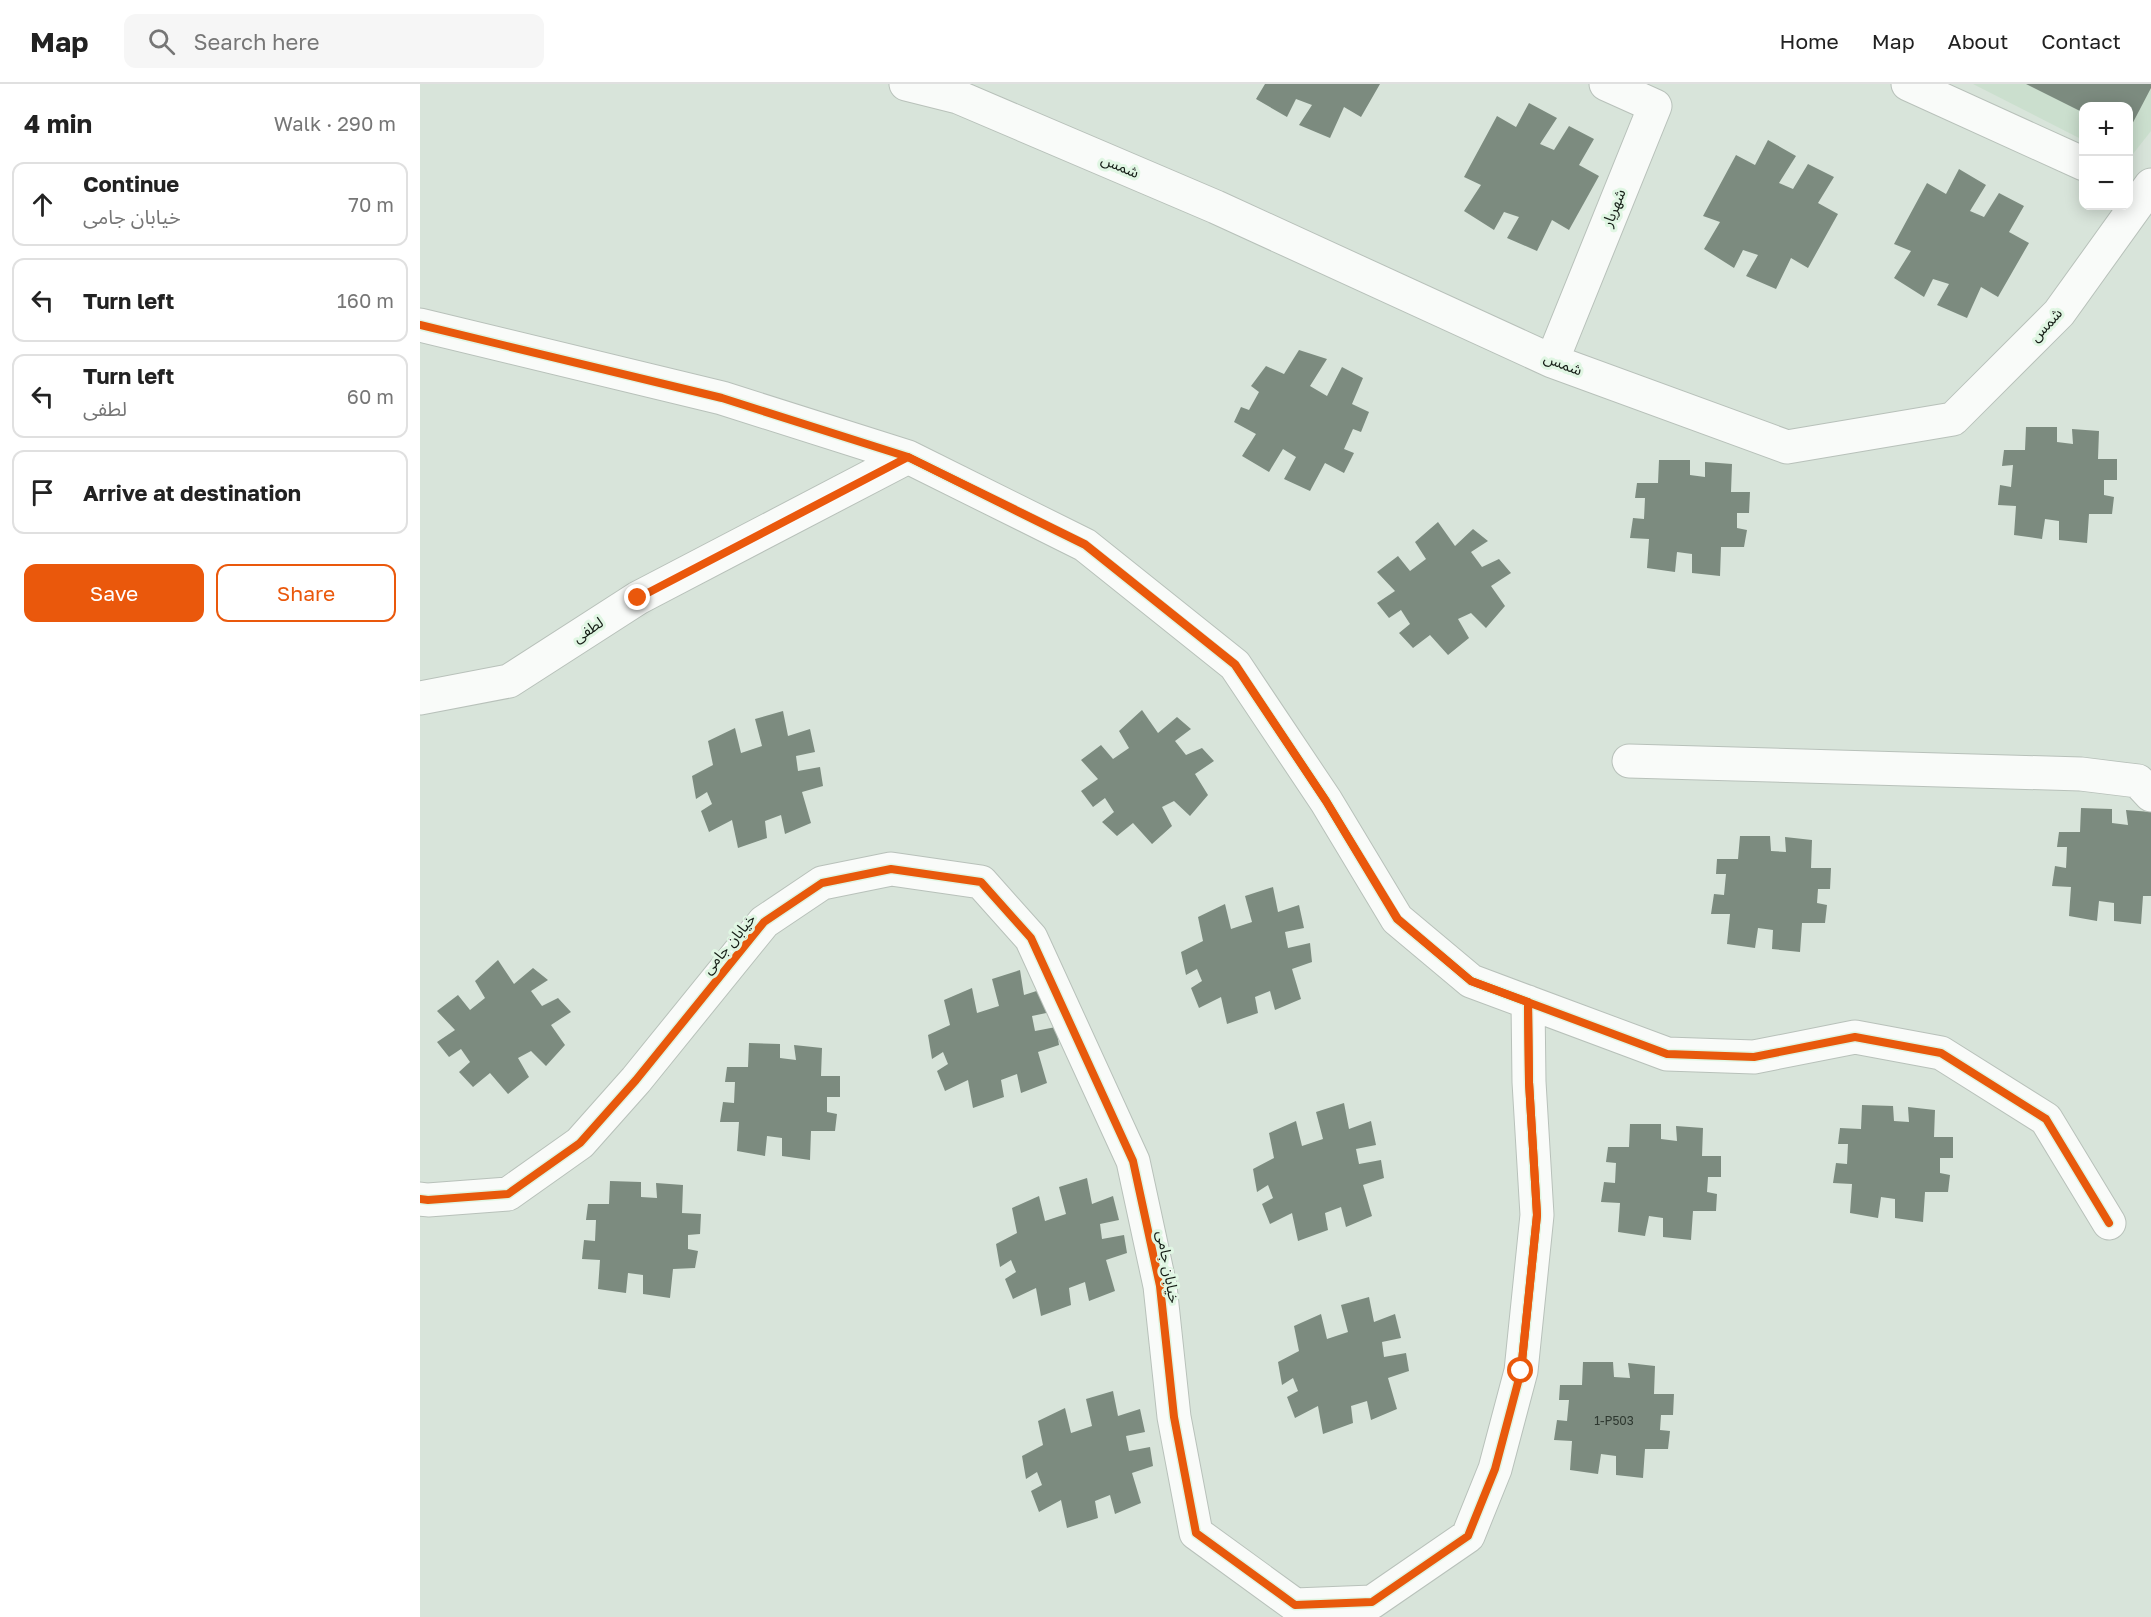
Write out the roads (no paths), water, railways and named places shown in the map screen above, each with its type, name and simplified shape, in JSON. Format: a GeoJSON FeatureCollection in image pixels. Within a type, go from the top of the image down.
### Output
{"type":"FeatureCollection","features":[{"type":"Feature","properties":{"kind":"street","name":"شمس"},"geometry":{"type":"LineString","coordinates":[[906,84],[958,97],[1206,203],[1552,361],[1787,447],[1953,419],[2059,313],[2142,187]]}},
{"type":"Feature","properties":{"kind":"street","name":"شهریار"},"geometry":{"type":"LineString","coordinates":[[1552,361],[1655,106],[1606,84]]}},
{"type":"Feature","properties":{"kind":"street"},"geometry":{"type":"LineString","coordinates":[[1908,84],[2079,162]]}},
{"type":"Feature","properties":{"kind":"street"},"geometry":{"type":"LineString","coordinates":[[420,325],[722,398],[908,457],[1085,544],[1235,664],[1326,801],[1398,919],[1471,981],[1666,1054],[1754,1058],[1855,1037],[1941,1053],[2046,1119],[2109,1223]]}},
{"type":"Feature","properties":{"kind":"street","name":"لطفی"},"geometry":{"type":"LineString","coordinates":[[420,698],[509,681],[638,598],[908,457]]}},
{"type":"Feature","properties":{"kind":"street"},"geometry":{"type":"LineString","coordinates":[[1629,761],[2081,774],[2138,781],[2151,795]]}},
{"type":"Feature","properties":{"kind":"street","name":"خیابان جامی"},"geometry":{"type":"LineString","coordinates":[[420,1198],[428,1200],[508,1194],[580,1143],[636,1080],[764,922],[822,883],[891,869],[981,882],[1031,938],[1133,1161],[1160,1286],[1174,1417],[1196,1533],[1295,1605],[1372,1602],[1468,1536],[1496,1468],[1521,1371],[1537,1215],[1529,1082],[1528,1002]]}}]}
